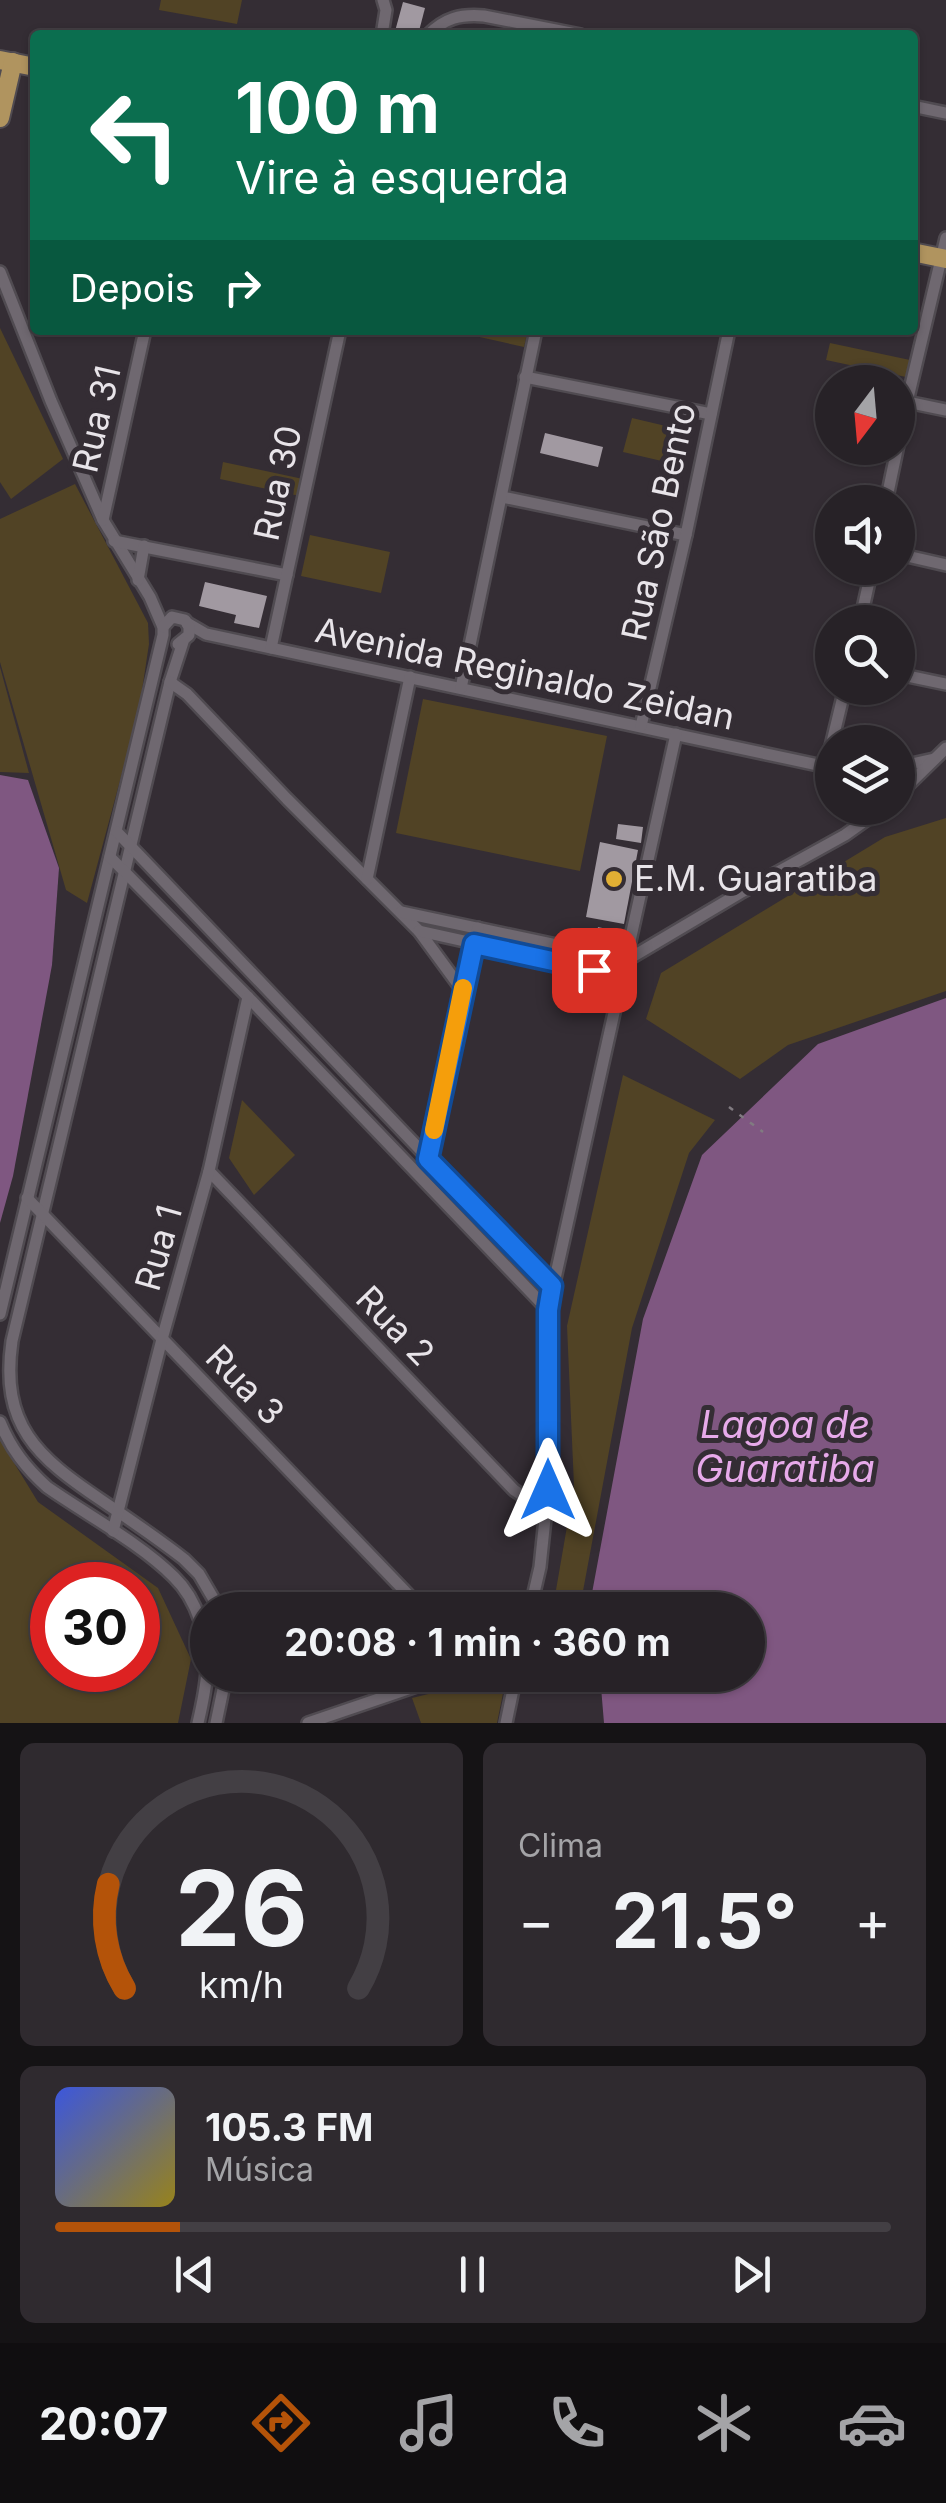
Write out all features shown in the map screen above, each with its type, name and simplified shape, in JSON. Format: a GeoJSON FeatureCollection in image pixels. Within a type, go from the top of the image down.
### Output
{"type":"FeatureCollection","features":[{"type":"Feature","properties":{"kind":"main road"},"geometry":{"type":"LineString","coordinates":[[0,118],[7,61]]}},
{"type":"Feature","properties":{"kind":"main road"},"geometry":{"type":"LineString","coordinates":[[918,253],[944,258]]}},
{"type":"Feature","properties":{"kind":"street"},"geometry":{"type":"LineString","coordinates":[[382,30],[384,5]]}},
{"type":"Feature","properties":{"kind":"street"},"geometry":{"type":"LineString","coordinates":[[434,30],[458,16],[484,16],[555,30]]}},
{"type":"Feature","properties":{"kind":"street"},"geometry":{"type":"LineString","coordinates":[[918,107],[946,113]]}},
{"type":"Feature","properties":{"kind":"street"},"geometry":{"type":"LineString","coordinates":[[915,371],[946,238]]}},
{"type":"Feature","properties":{"kind":"street","name":"Avenida Reginaldo Zeidan"},"geometry":{"type":"LineString","coordinates":[[0,272],[50,401],[103,520],[150,597],[163,631]]}},
{"type":"Feature","properties":{"kind":"street","name":"Rua 31"},"geometry":{"type":"LineString","coordinates":[[103,520],[144,335]]}},
{"type":"Feature","properties":{"kind":"street","name":"Rua 30"},"geometry":{"type":"LineString","coordinates":[[271,648],[339,335]]}},
{"type":"Feature","properties":{"kind":"street"},"geometry":{"type":"LineString","coordinates":[[461,688],[535,335]]}},
{"type":"Feature","properties":{"kind":"street","name":"Rua São Bento"},"geometry":{"type":"LineString","coordinates":[[641,726],[728,335]]}},
{"type":"Feature","properties":{"kind":"street"},"geometry":{"type":"LineString","coordinates":[[526,377],[711,414]]}},
{"type":"Feature","properties":{"kind":"street"},"geometry":{"type":"LineString","coordinates":[[915,404],[946,410]]}},
{"type":"Feature","properties":{"kind":"street"},"geometry":{"type":"LineString","coordinates":[[502,497],[686,535]]}},
{"type":"Feature","properties":{"kind":"street"},"geometry":{"type":"LineString","coordinates":[[114,540],[286,575]]}},
{"type":"Feature","properties":{"kind":"street"},"geometry":{"type":"LineString","coordinates":[[138,580],[144,546]]}},
{"type":"Feature","properties":{"kind":"street"},"geometry":{"type":"LineString","coordinates":[[915,558],[946,564]]}},
{"type":"Feature","properties":{"kind":"street","name":"Avenida Reginaldo Zeidan"},"geometry":{"type":"LineString","coordinates":[[150,597],[206,634],[815,764]]}},
{"type":"Feature","properties":{"kind":"street"},"geometry":{"type":"LineString","coordinates":[[0,1314],[163,631],[168,620],[182,620],[190,631],[168,688],[42,1212],[8,1374],[13,1404],[31,1441],[50,1464],[169,1548],[199,1574],[210,1592]]}},
{"type":"Feature","properties":{"kind":"street"},"geometry":{"type":"LineString","coordinates":[[163,631],[172,643],[185,640]]}},
{"type":"Feature","properties":{"kind":"street","name":"Avenida Reginaldo Zeidan"},"geometry":{"type":"LineString","coordinates":[[185,640],[206,634]]}},
{"type":"Feature","properties":{"kind":"street"},"geometry":{"type":"LineString","coordinates":[[367,878],[410,677]]}},
{"type":"Feature","properties":{"kind":"street"},"geometry":{"type":"LineString","coordinates":[[915,678],[946,684]]}},
{"type":"Feature","properties":{"kind":"street"},"geometry":{"type":"LineString","coordinates":[[150,691],[168,688],[187,694],[419,932],[462,991]]}},
{"type":"Feature","properties":{"kind":"street"},"geometry":{"type":"LineString","coordinates":[[534,1592],[547,1512],[548,1310],[676,734]]}},
{"type":"Feature","properties":{"kind":"street"},"geometry":{"type":"LineString","coordinates":[[915,762],[942,753]]}},
{"type":"Feature","properties":{"kind":"street"},"geometry":{"type":"LineString","coordinates":[[915,779],[942,753]]}},
{"type":"Feature","properties":{"kind":"street"},"geometry":{"type":"LineString","coordinates":[[400,912],[627,960],[849,825]]}},
{"type":"Feature","properties":{"kind":"street"},"geometry":{"type":"LineString","coordinates":[[117,832],[552,1286]]}},
{"type":"Feature","properties":{"kind":"street"},"geometry":{"type":"LineString","coordinates":[[110,857],[548,1310]]}},
{"type":"Feature","properties":{"kind":"street"},"geometry":{"type":"LineString","coordinates":[[99,896],[116,906]]}},
{"type":"Feature","properties":{"kind":"street"},"geometry":{"type":"LineString","coordinates":[[428,1159],[478,928]]}},
{"type":"Feature","properties":{"kind":"street"},"geometry":{"type":"LineString","coordinates":[[419,932],[623,976]]}},
{"type":"Feature","properties":{"kind":"street","name":"Rua 1"},"geometry":{"type":"LineString","coordinates":[[114,1531],[209,1171],[248,996]]}},
{"type":"Feature","properties":{"kind":"street","name":"Rua 2"},"geometry":{"type":"LineString","coordinates":[[209,1171],[514,1490],[547,1512]]}},
{"type":"Feature","properties":{"kind":"street","name":"Rua 3"},"geometry":{"type":"LineString","coordinates":[[28,1198],[406,1592]]}},
{"type":"Feature","properties":{"kind":"street"},"geometry":{"type":"LineString","coordinates":[[0,1422],[18,1458],[35,1476],[174,1576],[191,1600],[204,1634],[207,1667],[198,1723]]}},
{"type":"Feature","properties":{"kind":"street"},"geometry":{"type":"LineString","coordinates":[[216,1723],[222,1692]]}},
{"type":"Feature","properties":{"kind":"street"},"geometry":{"type":"LineString","coordinates":[[308,1723],[399,1692]]}},
{"type":"Feature","properties":{"kind":"street"},"geometry":{"type":"LineString","coordinates":[[506,1723],[512,1692]]}},
{"type":"Feature","properties":{"kind":"path"},"geometry":{"type":"LineString","coordinates":[[728,1106],[763,1132]]}},
{"type":"Feature","properties":{"kind":"shaded area"},"geometry":{"type":"Polygon","coordinates":[[[161,0],[242,0],[237,24],[159,10],[161,0]]]}},
{"type":"Feature","properties":{"kind":"shaded area"},"geometry":{"type":"Polygon","coordinates":[[[0,328],[63,459],[11,499],[0,482],[0,328]]]}},
{"type":"Feature","properties":{"kind":"shaded area"},"geometry":{"type":"Polygon","coordinates":[[[470,335],[527,335],[524,347],[470,335]]]}},
{"type":"Feature","properties":{"kind":"shaded area"},"geometry":{"type":"Polygon","coordinates":[[[830,343],[910,360],[909,365],[850,365],[826,360],[830,343]]]}},
{"type":"Feature","properties":{"kind":"shaded area"},"geometry":{"type":"Polygon","coordinates":[[[632,418],[687,431],[679,465],[623,452],[632,418]]]}},
{"type":"Feature","properties":{"kind":"shaded area"},"geometry":{"type":"Polygon","coordinates":[[[223,462],[303,479],[300,496],[220,479],[223,462]]]}},
{"type":"Feature","properties":{"kind":"shaded area"},"geometry":{"type":"Polygon","coordinates":[[[75,484],[148,623],[149,644],[139,710],[87,903],[66,890],[0,662],[0,519],[75,484]]]}},
{"type":"Feature","properties":{"kind":"shaded area"},"geometry":{"type":"Polygon","coordinates":[[[310,535],[390,552],[381,593],[301,576],[310,535]]]}},
{"type":"Feature","properties":{"kind":"shaded area"},"geometry":{"type":"Polygon","coordinates":[[[0,667],[29,773],[0,772],[0,667]]]}},
{"type":"Feature","properties":{"kind":"shaded area"},"geometry":{"type":"Polygon","coordinates":[[[423,699],[607,736],[580,871],[396,833],[423,699]]]}},
{"type":"Feature","properties":{"kind":"shaded area"},"geometry":{"type":"Polygon","coordinates":[[[946,818],[946,991],[788,1045],[740,1079],[646,1019],[661,973],[885,837],[946,818]]]}},
{"type":"Feature","properties":{"kind":"shaded area"},"geometry":{"type":"Polygon","coordinates":[[[623,1075],[715,1120],[689,1153],[632,1328],[583,1591],[556,1590],[574,1486],[567,1326],[623,1075]]]}},
{"type":"Feature","properties":{"kind":"shaded area"},"geometry":{"type":"Polygon","coordinates":[[[242,1100],[295,1155],[254,1195],[229,1158],[242,1100]]]}},
{"type":"Feature","properties":{"kind":"shaded area"},"geometry":{"type":"Polygon","coordinates":[[[0,1440],[38,1502],[122,1562],[30,1562],[30,1692],[160,1692],[160,1592],[190,1657],[178,1723],[0,1723],[0,1440]]]}},
{"type":"Feature","properties":{"kind":"shaded area"},"geometry":{"type":"Polygon","coordinates":[[[437,1692],[503,1692],[497,1723],[421,1723],[412,1698],[437,1692]]]}},
{"type":"Feature","properties":{"kind":"water"},"geometry":{"type":"Polygon","coordinates":[[[0,775],[28,780],[59,868],[52,965],[13,1176],[0,1223],[0,775]]]}},
{"type":"Feature","properties":{"kind":"water","name":"Lagoa de Guaratiba"},"geometry":{"type":"Polygon","coordinates":[[[946,998],[946,1723],[604,1723],[601,1692],[765,1692],[765,1592],[592,1592],[643,1319],[702,1155],[818,1044],[946,998]]]}},
{"type":"Feature","properties":{"kind":"building"},"geometry":{"type":"Polygon","coordinates":[[[403,2],[425,8],[419,30],[395,30],[403,2]]]}},
{"type":"Feature","properties":{"kind":"building"},"geometry":{"type":"Polygon","coordinates":[[[545,433],[603,447],[598,467],[540,453],[545,433]]]}},
{"type":"Feature","properties":{"kind":"building"},"geometry":{"type":"Polygon","coordinates":[[[205,582],[267,596],[259,628],[234,623],[236,615],[199,606],[205,582]]]}},
{"type":"Feature","properties":{"kind":"building"},"geometry":{"type":"Polygon","coordinates":[[[618,824],[643,827],[641,843],[616,839],[618,824]]]}},
{"type":"Feature","properties":{"kind":"building"},"geometry":{"type":"Polygon","coordinates":[[[600,842],[638,850],[624,924],[586,917],[600,842]]]}},
{"type":"Feature","properties":{"kind":"building"},"geometry":{"type":"Polygon","coordinates":[[[598,927],[620,932],[618,946],[595,941],[598,927]]]}},
{"type":"Feature","properties":{"kind":"slow traffic"},"geometry":{"type":"LineString","coordinates":[[434,1130],[463,988]]}},
{"type":"Feature","properties":{"kind":"place","name":"E.M. Guaratiba"},"geometry":{"type":"Point","coordinates":[614,879]}},
{"type":"Feature","properties":{"kind":"route"},"geometry":{"type":"LineString","coordinates":[[548,1490],[548,1310],[552,1286],[428,1159],[474,944],[594,970]]}}]}
